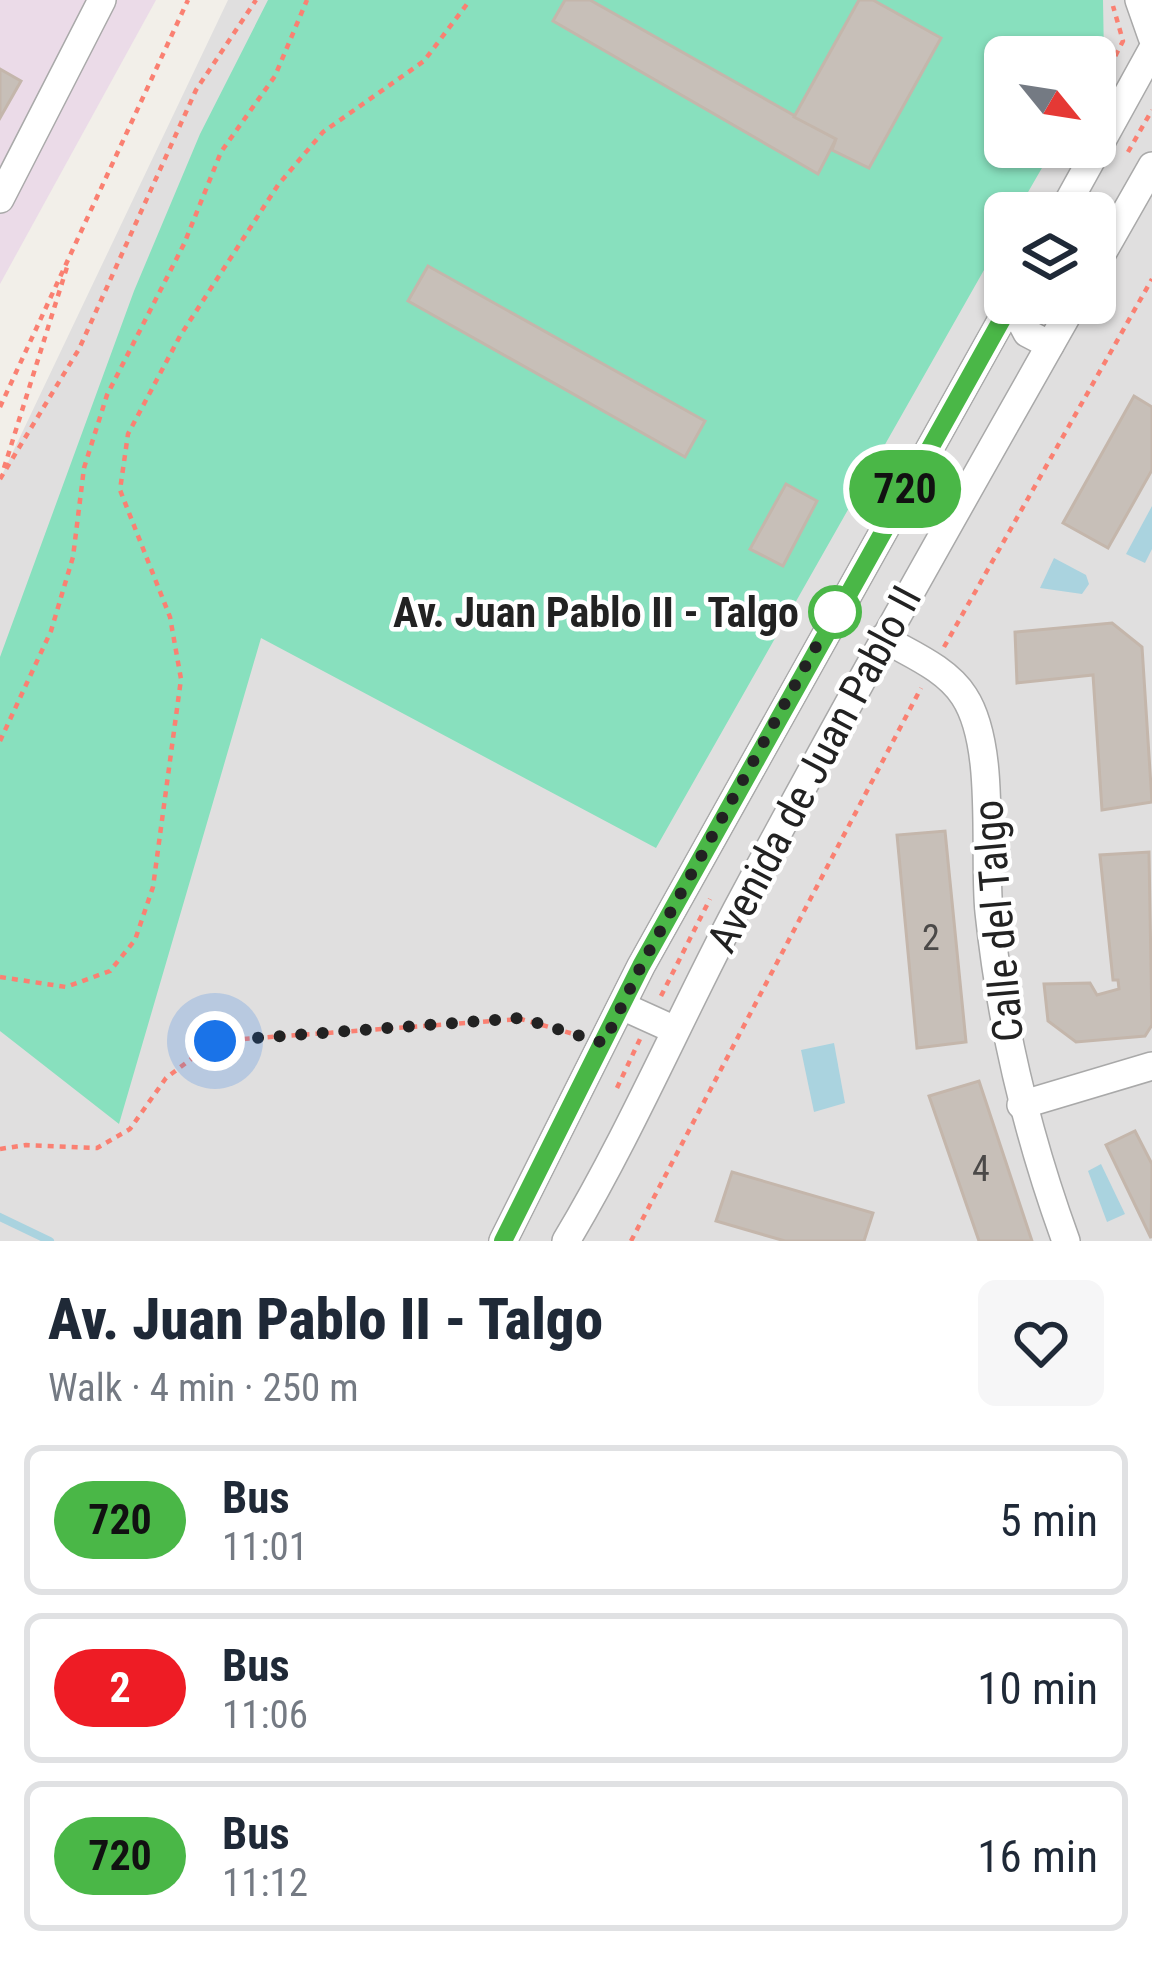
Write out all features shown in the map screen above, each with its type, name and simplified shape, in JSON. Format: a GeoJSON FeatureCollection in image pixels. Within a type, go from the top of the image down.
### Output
{"type":"FeatureCollection","features":[{"type":"Feature","properties":{"kind":"street"},"geometry":{"type":"LineString","coordinates":[[0,199],[103,0]]}},
{"type":"Feature","properties":{"kind":"street"},"geometry":{"type":"LineString","coordinates":[[1139,0],[1152,37]]}},
{"type":"Feature","properties":{"kind":"street"},"geometry":{"type":"LineString","coordinates":[[1074,192],[1152,50]]}},
{"type":"Feature","properties":{"kind":"street"},"geometry":{"type":"LineString","coordinates":[[1116,229],[1152,166]]}},
{"type":"Feature","properties":{"kind":"street","name":"Avenida de Juan Pablo II"},"geometry":{"type":"LineString","coordinates":[[503,1241],[622,1006],[811,655],[999,324]]}},
{"type":"Feature","properties":{"kind":"street"},"geometry":{"type":"LineString","coordinates":[[1022,324],[1027,333],[1050,345]]}},
{"type":"Feature","properties":{"kind":"street","name":"Avenida de Juan Pablo II"},"geometry":{"type":"LineString","coordinates":[[566,1241],[883,638],[1062,324]]}},
{"type":"Feature","properties":{"kind":"street","name":"Calle del Talgo"},"geometry":{"type":"LineString","coordinates":[[883,638],[932,667],[964,696],[983,755],[989,910],[1010,1056],[1021,1105],[1066,1241]]}},
{"type":"Feature","properties":{"kind":"street"},"geometry":{"type":"LineString","coordinates":[[622,1006],[674,1030]]}},
{"type":"Feature","properties":{"kind":"street"},"geometry":{"type":"LineString","coordinates":[[1021,1105],[1152,1066]]}},
{"type":"Feature","properties":{"kind":"path"},"geometry":{"type":"LineString","coordinates":[[0,407],[188,0]]}},
{"type":"Feature","properties":{"kind":"path"},"geometry":{"type":"LineString","coordinates":[[0,479],[79,350],[196,90],[256,0]]}},
{"type":"Feature","properties":{"kind":"path"},"geometry":{"type":"LineString","coordinates":[[0,741],[51,631],[73,557],[84,468],[107,395],[184,244],[221,152],[274,76],[307,0]]}},
{"type":"Feature","properties":{"kind":"path"},"geometry":{"type":"LineString","coordinates":[[0,977],[66,987],[110,971],[135,940],[152,887],[181,679],[170,617],[120,490],[128,434],[180,336],[278,185],[323,132],[424,61],[470,0]]}},
{"type":"Feature","properties":{"kind":"path"},"geometry":{"type":"LineString","coordinates":[[0,479],[73,246]]}},
{"type":"Feature","properties":{"kind":"path"},"geometry":{"type":"LineString","coordinates":[[631,1241],[932,667],[1152,279]]}},
{"type":"Feature","properties":{"kind":"path"},"geometry":{"type":"LineString","coordinates":[[0,1149],[26,1145],[97,1148],[130,1130],[166,1078],[215,1041],[521,1018],[604,1043]]}},
{"type":"Feature","properties":{"kind":"shaded area"},"geometry":{"type":"Polygon","coordinates":[[[0,0],[156,0],[0,284],[0,0]]]}},
{"type":"Feature","properties":{"kind":"shaded area"},"geometry":{"type":"Polygon","coordinates":[[[228,0],[1152,0],[1152,1241],[0,1241],[0,479],[228,0]]]}},
{"type":"Feature","properties":{"kind":"green space"},"geometry":{"type":"Polygon","coordinates":[[[268,0],[1103,0],[1104,36],[984,36],[984,168],[1042,168],[1028,192],[984,192],[984,270],[656,848],[261,638],[119,1124],[0,1031],[0,657],[134,291],[200,134],[268,0]]]}},
{"type":"Feature","properties":{"kind":"water"},"geometry":{"type":"Polygon","coordinates":[[[1152,506],[1152,549],[1145,563],[1126,554],[1152,506]]]}},
{"type":"Feature","properties":{"kind":"water"},"geometry":{"type":"Polygon","coordinates":[[[1054,558],[1086,575],[1089,584],[1082,594],[1040,588],[1054,558]]]}},
{"type":"Feature","properties":{"kind":"water"},"geometry":{"type":"Polygon","coordinates":[[[834,1043],[845,1103],[814,1112],[801,1050],[834,1043]]]}},
{"type":"Feature","properties":{"kind":"water"},"geometry":{"type":"Polygon","coordinates":[[[1101,1164],[1125,1214],[1107,1222],[1088,1171],[1101,1164]]]}},
{"type":"Feature","properties":{"kind":"building"},"geometry":{"type":"Polygon","coordinates":[[[565,0],[590,0],[836,139],[818,174],[553,21],[565,0]]]}},
{"type":"Feature","properties":{"kind":"building"},"geometry":{"type":"Polygon","coordinates":[[[859,0],[873,0],[941,38],[869,168],[832,150],[836,139],[794,117],[859,0]]]}},
{"type":"Feature","properties":{"kind":"building"},"geometry":{"type":"Polygon","coordinates":[[[0,69],[21,81],[0,118],[0,69]]]}},
{"type":"Feature","properties":{"kind":"building"},"geometry":{"type":"Polygon","coordinates":[[[428,266],[705,421],[685,457],[408,301],[428,266]]]}},
{"type":"Feature","properties":{"kind":"building"},"geometry":{"type":"Polygon","coordinates":[[[1134,396],[1152,407],[1152,470],[1108,548],[1063,523],[1134,396]]]}},
{"type":"Feature","properties":{"kind":"building"},"geometry":{"type":"Polygon","coordinates":[[[786,484],[817,501],[783,566],[750,549],[786,484]]]}},
{"type":"Feature","properties":{"kind":"building"},"geometry":{"type":"Polygon","coordinates":[[[1112,623],[1142,647],[1152,802],[1102,810],[1093,675],[1017,683],[1015,632],[1112,623]]]}},
{"type":"Feature","properties":{"kind":"building"},"geometry":{"type":"Polygon","coordinates":[[[945,831],[966,1042],[917,1048],[897,835],[945,831]]]}},
{"type":"Feature","properties":{"kind":"building"},"geometry":{"type":"Polygon","coordinates":[[[1149,852],[1152,1025],[1145,1036],[1076,1042],[1048,1021],[1044,984],[1090,983],[1097,995],[1119,989],[1118,980],[1113,980],[1100,855],[1149,852]]]}},
{"type":"Feature","properties":{"kind":"building"},"geometry":{"type":"Polygon","coordinates":[[[979,1081],[1032,1241],[979,1241],[929,1096],[979,1081]]]}},
{"type":"Feature","properties":{"kind":"building"},"geometry":{"type":"Polygon","coordinates":[[[1135,1131],[1152,1164],[1151,1238],[1106,1145],[1135,1131]]]}},
{"type":"Feature","properties":{"kind":"building"},"geometry":{"type":"Polygon","coordinates":[[[732,1172],[873,1213],[864,1241],[785,1241],[716,1221],[732,1172]]]}},
{"type":"Feature","properties":{"kind":"waterway"},"geometry":{"type":"LineString","coordinates":[[0,1217],[50,1241]]}},
{"type":"Feature","properties":{"kind":"bus line","name":"720"},"geometry":{"type":"LineString","coordinates":[[503,1241],[641,966],[999,324]]}},
{"type":"Feature","properties":{"kind":"place","name":"Av. Juan Pablo II - Talgo"},"geometry":{"type":"Point","coordinates":[835,612]}},
{"type":"Feature","properties":{"kind":"route"},"geometry":{"type":"LineString","coordinates":[[215,1041],[521,1018],[604,1043],[641,966],[835,612]]}}]}
